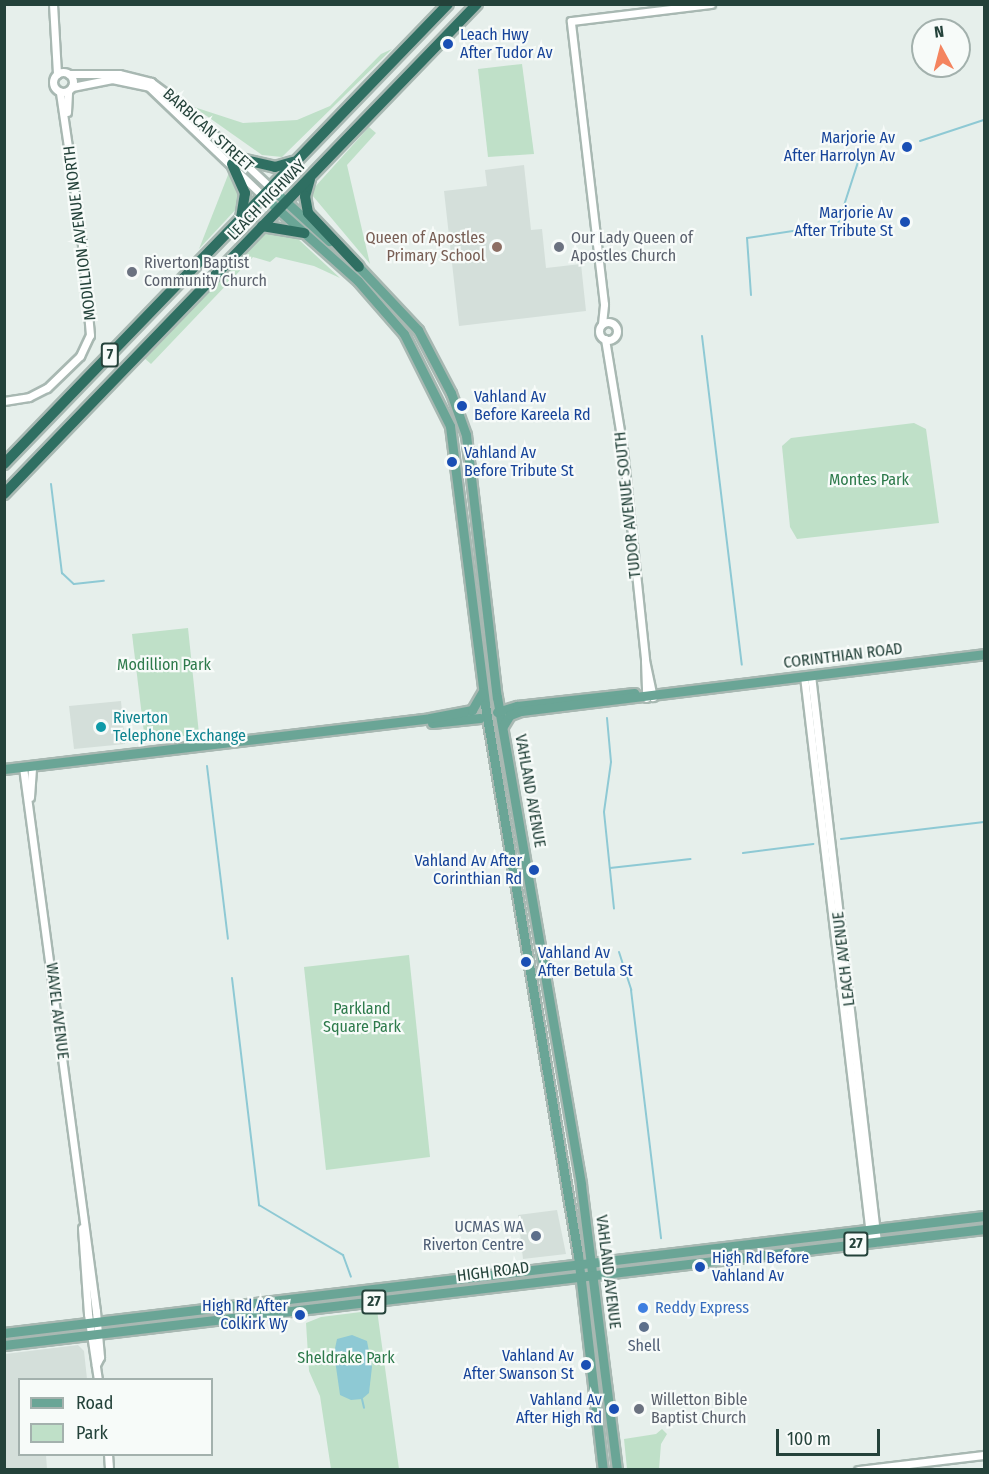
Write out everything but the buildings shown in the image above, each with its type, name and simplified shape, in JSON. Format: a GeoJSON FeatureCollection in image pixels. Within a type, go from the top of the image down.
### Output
{"type":"FeatureCollection","features":[{"type":"Feature","properties":{"kind":"highway","name":"LEACH HIGHWAY"},"geometry":{"type":"LineString","coordinates":[[4,464],[448,4]]}},
{"type":"Feature","properties":{"kind":"highway","name":"LEACH HIGHWAY"},"geometry":{"type":"LineString","coordinates":[[4,494],[477,4]]}},
{"type":"Feature","properties":{"kind":"highway"},"geometry":{"type":"LineString","coordinates":[[241,218],[245,193],[237,162],[275,166],[297,161]]}},
{"type":"Feature","properties":{"kind":"highway"},"geometry":{"type":"LineString","coordinates":[[312,176],[305,195],[308,213],[359,267]]}},
{"type":"Feature","properties":{"kind":"highway"},"geometry":{"type":"LineString","coordinates":[[262,226],[304,233]]}},
{"type":"Feature","properties":{"kind":"main road","name":"VAHLAND AVENUE"},"geometry":{"type":"LineString","coordinates":[[267,192],[359,267],[418,330],[462,419],[486,591],[497,694],[531,879],[594,1275],[617,1468]]}},
{"type":"Feature","properties":{"kind":"main road","name":"VAHLAND AVENUE"},"geometry":{"type":"LineString","coordinates":[[282,206],[304,233],[357,281],[404,334],[442,406],[454,440],[479,649],[484,715],[492,734],[518,881],[579,1264],[603,1470]]}},
{"type":"Feature","properties":{"kind":"main road"},"geometry":{"type":"LineString","coordinates":[[479,649],[482,633],[477,582],[486,591]]}},
{"type":"Feature","properties":{"kind":"main road","name":"CORINTHIAN ROAD"},"geometry":{"type":"LineString","coordinates":[[500,710],[513,706],[706,688],[984,654]]}},
{"type":"Feature","properties":{"kind":"main road"},"geometry":{"type":"LineString","coordinates":[[346,730],[472,710],[481,700],[483,688]]}},
{"type":"Feature","properties":{"kind":"main road"},"geometry":{"type":"LineString","coordinates":[[4,775],[28,769],[484,715],[497,694],[513,706]]}},
{"type":"Feature","properties":{"kind":"main road","name":"CORINTHIAN ROAD"},"geometry":{"type":"LineString","coordinates":[[503,726],[510,715],[520,711],[649,694]]}},
{"type":"Feature","properties":{"kind":"main road"},"geometry":{"type":"LineString","coordinates":[[492,734],[492,722],[500,710]]}},
{"type":"Feature","properties":{"kind":"main road"},"geometry":{"type":"LineString","coordinates":[[4,769],[28,769]]}},
{"type":"Feature","properties":{"kind":"main road"},"geometry":{"type":"LineString","coordinates":[[518,881],[531,879]]}},
{"type":"Feature","properties":{"kind":"main road","name":"HIGH ROAD"},"geometry":{"type":"LineString","coordinates":[[4,1333],[984,1216]]}},
{"type":"Feature","properties":{"kind":"main road","name":"HIGH ROAD"},"geometry":{"type":"LineString","coordinates":[[4,1345],[984,1229]]}},
{"type":"Feature","properties":{"kind":"street"},"geometry":{"type":"LineString","coordinates":[[53,4],[58,49],[57,74],[53,85],[67,90],[68,73],[58,49]]}},
{"type":"Feature","properties":{"kind":"street","name":"TUDOR AVENUE SOUTH"},"geometry":{"type":"LineString","coordinates":[[649,694],[610,351],[609,339],[616,329],[605,309],[571,21],[711,4]]}},
{"type":"Feature","properties":{"kind":"street","name":"BARBICAN STREET"},"geometry":{"type":"LineString","coordinates":[[57,74],[119,74],[151,82],[267,192]]}},
{"type":"Feature","properties":{"kind":"street","name":"BARBICAN STREET"},"geometry":{"type":"LineString","coordinates":[[67,90],[112,79],[149,87],[237,162],[267,192]]}},
{"type":"Feature","properties":{"kind":"street","name":"MODILLION AVENUE NORTH"},"geometry":{"type":"LineString","coordinates":[[4,401],[29,397],[47,388],[86,346],[90,314],[66,120],[67,90]]}},
{"type":"Feature","properties":{"kind":"street","name":"TUDOR AVENUE SOUTH"},"geometry":{"type":"LineString","coordinates":[[605,309],[599,331],[609,339]]}},
{"type":"Feature","properties":{"kind":"street"},"geometry":{"type":"LineString","coordinates":[[602,324],[611,323]]}},
{"type":"Feature","properties":{"kind":"street","name":"LEACH AVENUE"},"geometry":{"type":"LineString","coordinates":[[807,675],[874,1242]]}},
{"type":"Feature","properties":{"kind":"street","name":"WAVEL AVENUE"},"geometry":{"type":"LineString","coordinates":[[28,769],[83,1225],[94,1335],[100,1358],[96,1365],[98,1378]]}},
{"type":"Feature","properties":{"kind":"street"},"geometry":{"type":"LineString","coordinates":[[858,1470],[984,1455]]}},
{"type":"Feature","properties":{"kind":"shaded area","name":"Queen of Apostles Primary School"},"geometry":{"type":"Polygon","coordinates":[[[524,165],[531,230],[542,229],[546,268],[581,264],[586,311],[459,326],[444,191],[487,186],[485,170],[524,165]]]}},
{"type":"Feature","properties":{"kind":"shaded area"},"geometry":{"type":"Polygon","coordinates":[[[121,701],[125,744],[74,749],[69,706],[121,701]]]}},
{"type":"Feature","properties":{"kind":"shaded area"},"geometry":{"type":"Polygon","coordinates":[[[557,1210],[566,1254],[523,1259],[518,1215],[557,1210]]]}},
{"type":"Feature","properties":{"kind":"shaded area"},"geometry":{"type":"Polygon","coordinates":[[[78,1345],[84,1351],[87,1378],[18,1378],[18,1456],[46,1456],[47,1469],[5,1469],[5,1354],[78,1345]]]}},
{"type":"Feature","properties":{"kind":"green space"},"geometry":{"type":"Polygon","coordinates":[[[392,49],[282,157],[262,155],[194,107],[243,123],[297,120],[330,106],[381,54],[392,49]]]}},
{"type":"Feature","properties":{"kind":"green space"},"geometry":{"type":"Polygon","coordinates":[[[522,64],[534,154],[488,157],[478,69],[522,64]]]}},
{"type":"Feature","properties":{"kind":"green space"},"geometry":{"type":"Polygon","coordinates":[[[369,127],[376,133],[347,165],[370,264],[312,195],[314,188],[369,127]]]}},
{"type":"Feature","properties":{"kind":"green space"},"geometry":{"type":"Polygon","coordinates":[[[230,170],[239,184],[239,206],[199,249],[230,170]]]}},
{"type":"Feature","properties":{"kind":"green space"},"geometry":{"type":"Polygon","coordinates":[[[264,230],[297,238],[340,278],[314,266],[276,257],[270,262],[253,257],[151,364],[142,356],[264,230]]]}},
{"type":"Feature","properties":{"kind":"green space","name":"Montes Park"},"geometry":{"type":"Polygon","coordinates":[[[914,423],[926,429],[939,523],[797,539],[790,527],[782,446],[791,438],[914,423]]]}},
{"type":"Feature","properties":{"kind":"green space","name":"Modillion Park"},"geometry":{"type":"Polygon","coordinates":[[[188,628],[199,734],[145,741],[132,634],[188,628]]]}},
{"type":"Feature","properties":{"kind":"green space","name":"Parkland Square Park"},"geometry":{"type":"Polygon","coordinates":[[[409,955],[430,1157],[326,1170],[304,967],[409,955]]]}},
{"type":"Feature","properties":{"kind":"green space","name":"Sheldrake Park"},"geometry":{"type":"Polygon","coordinates":[[[377,1310],[399,1469],[331,1469],[320,1396],[309,1371],[306,1323],[321,1317],[377,1310]]]}},
{"type":"Feature","properties":{"kind":"green space"},"geometry":{"type":"Polygon","coordinates":[[[662,1429],[667,1434],[661,1444],[659,1469],[627,1469],[624,1439],[656,1434],[662,1429]]]}},
{"type":"Feature","properties":{"kind":"water"},"geometry":{"type":"Polygon","coordinates":[[[352,1335],[367,1341],[372,1367],[369,1393],[362,1399],[351,1400],[340,1395],[334,1353],[337,1339],[352,1335]]]}},
{"type":"Feature","properties":{"kind":"waterway"},"geometry":{"type":"LineString","coordinates":[[920,141],[984,120]]}},
{"type":"Feature","properties":{"kind":"waterway"},"geometry":{"type":"LineString","coordinates":[[751,295],[747,238],[838,224],[858,162]]}},
{"type":"Feature","properties":{"kind":"waterway"},"geometry":{"type":"LineString","coordinates":[[702,336],[742,665]]}},
{"type":"Feature","properties":{"kind":"waterway"},"geometry":{"type":"LineString","coordinates":[[51,484],[62,573],[74,584],[104,581]]}},
{"type":"Feature","properties":{"kind":"waterway"},"geometry":{"type":"LineString","coordinates":[[607,718],[611,762],[604,812],[614,908]]}},
{"type":"Feature","properties":{"kind":"waterway"},"geometry":{"type":"LineString","coordinates":[[207,766],[228,939]]}},
{"type":"Feature","properties":{"kind":"waterway"},"geometry":{"type":"LineString","coordinates":[[841,839],[984,822]]}},
{"type":"Feature","properties":{"kind":"waterway"},"geometry":{"type":"LineString","coordinates":[[743,853],[813,844]]}},
{"type":"Feature","properties":{"kind":"waterway"},"geometry":{"type":"LineString","coordinates":[[610,868],[691,859]]}},
{"type":"Feature","properties":{"kind":"waterway"},"geometry":{"type":"LineString","coordinates":[[619,952],[631,990],[661,1238]]}},
{"type":"Feature","properties":{"kind":"waterway"},"geometry":{"type":"LineString","coordinates":[[232,978],[259,1205],[343,1255],[351,1277]]}},
{"type":"Feature","properties":{"kind":"waterway"},"geometry":{"type":"LineString","coordinates":[[362,1399],[364,1408]]}},
{"type":"Feature","properties":{"kind":"place","name":"Leach Hwy After Tudor Av"},"geometry":{"type":"Point","coordinates":[448,44]}},
{"type":"Feature","properties":{"kind":"place","name":"Marjorie Av After Harrolyn Av"},"geometry":{"type":"Point","coordinates":[907,147]}},
{"type":"Feature","properties":{"kind":"place","name":"Marjorie Av After Tribute St"},"geometry":{"type":"Point","coordinates":[905,222]}},
{"type":"Feature","properties":{"kind":"place","name":"Queen of Apostles Primary School"},"geometry":{"type":"Point","coordinates":[497,247]}},
{"type":"Feature","properties":{"kind":"place","name":"Our Lady Queen of Apostles Church"},"geometry":{"type":"Point","coordinates":[559,247]}},
{"type":"Feature","properties":{"kind":"place","name":"Riverton Baptist Community Church"},"geometry":{"type":"Point","coordinates":[132,272]}},
{"type":"Feature","properties":{"kind":"place","name":"Vahland Av Before Kareela Rd"},"geometry":{"type":"Point","coordinates":[462,406]}},
{"type":"Feature","properties":{"kind":"place","name":"Vahland Av Before Tribute St"},"geometry":{"type":"Point","coordinates":[452,462]}},
{"type":"Feature","properties":{"kind":"place","name":"Riverton Telephone Exchange"},"geometry":{"type":"Point","coordinates":[101,727]}},
{"type":"Feature","properties":{"kind":"place","name":"Vahland Av After Corinthian Rd"},"geometry":{"type":"Point","coordinates":[534,870]}},
{"type":"Feature","properties":{"kind":"place","name":"Vahland Av After Betula St"},"geometry":{"type":"Point","coordinates":[526,962]}},
{"type":"Feature","properties":{"kind":"place","name":"UCMAS WA Riverton Centre"},"geometry":{"type":"Point","coordinates":[536,1236]}},
{"type":"Feature","properties":{"kind":"place","name":"High Rd Before Vahland Av"},"geometry":{"type":"Point","coordinates":[700,1267]}},
{"type":"Feature","properties":{"kind":"place","name":"Reddy Express"},"geometry":{"type":"Point","coordinates":[643,1308]}},
{"type":"Feature","properties":{"kind":"place","name":"High Rd After Colkirk Wy"},"geometry":{"type":"Point","coordinates":[300,1315]}},
{"type":"Feature","properties":{"kind":"place","name":"Shell"},"geometry":{"type":"Point","coordinates":[644,1327]}},
{"type":"Feature","properties":{"kind":"place","name":"Vahland Av After Swanson St"},"geometry":{"type":"Point","coordinates":[586,1365]}},
{"type":"Feature","properties":{"kind":"place","name":"Vahland Av After High Rd"},"geometry":{"type":"Point","coordinates":[614,1409]}},
{"type":"Feature","properties":{"kind":"place","name":"Willetton Bible Baptist Church"},"geometry":{"type":"Point","coordinates":[639,1409]}}]}
